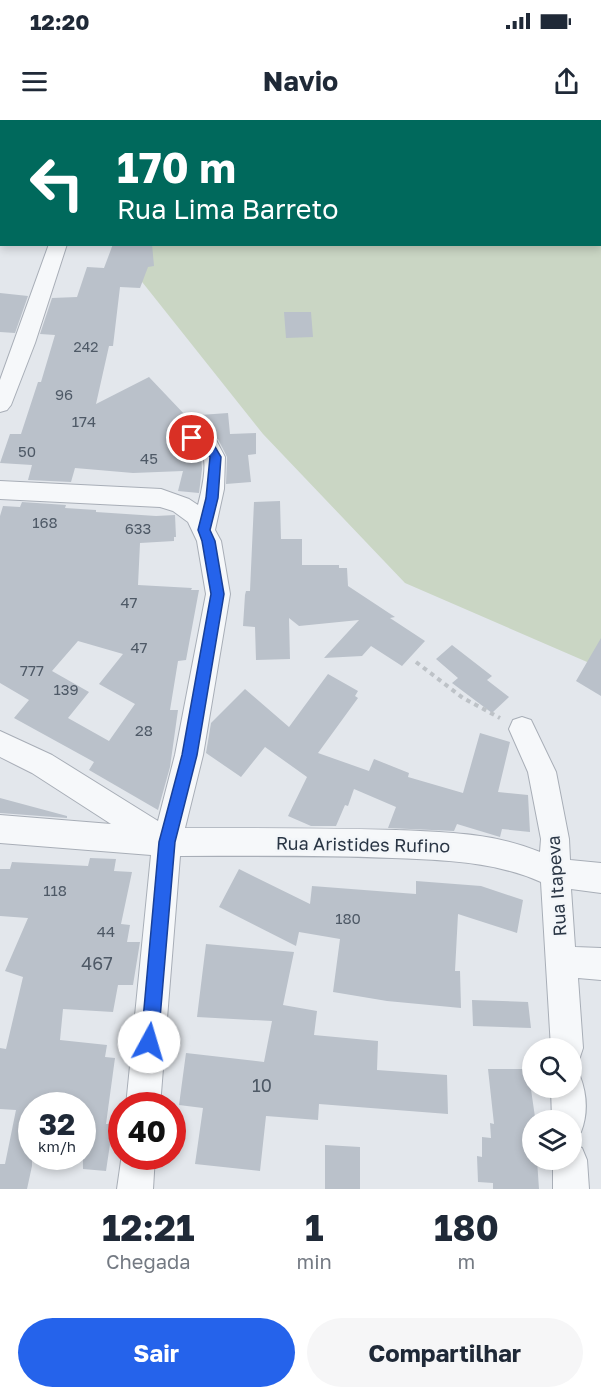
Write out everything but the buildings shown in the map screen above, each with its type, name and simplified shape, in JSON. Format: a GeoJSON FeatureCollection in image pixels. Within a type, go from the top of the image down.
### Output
{"type":"FeatureCollection","features":[{"type":"Feature","properties":{"kind":"street"},"geometry":{"type":"LineString","coordinates":[[0,405],[25,343],[57,246]]}},
{"type":"Feature","properties":{"kind":"street"},"geometry":{"type":"LineString","coordinates":[[192,438],[210,448],[215,457],[212,498],[204,530]]}},
{"type":"Feature","properties":{"kind":"street"},"geometry":{"type":"LineString","coordinates":[[0,490],[161,498],[181,505],[197,516],[209,541],[218,594],[189,755],[167,842],[144,1092]]}},
{"type":"Feature","properties":{"kind":"street","name":"Rua Itapeva"},"geometry":{"type":"LineString","coordinates":[[522,729],[542,772],[555,839],[555,873],[567,1038]]}},
{"type":"Feature","properties":{"kind":"street"},"geometry":{"type":"LineString","coordinates":[[0,743],[42,764],[167,842]]}},
{"type":"Feature","properties":{"kind":"street","name":"Rua Aristides Rufino"},"geometry":{"type":"LineString","coordinates":[[0,829],[167,842],[361,843],[462,847],[518,857],[555,873],[601,878]]}},
{"type":"Feature","properties":{"kind":"street"},"geometry":{"type":"LineString","coordinates":[[563,962],[601,964]]}},
{"type":"Feature","properties":{"kind":"street"},"geometry":{"type":"LineString","coordinates":[[135,1189],[137,1170]]}},
{"type":"Feature","properties":{"kind":"street"},"geometry":{"type":"LineString","coordinates":[[570,1170],[571,1189]]}},
{"type":"Feature","properties":{"kind":"path"},"geometry":{"type":"LineString","coordinates":[[416,662],[463,698],[522,729]]}},
{"type":"Feature","properties":{"kind":"green space"},"geometry":{"type":"Polygon","coordinates":[[[122,246],[601,246],[601,668],[405,583],[263,434],[131,268],[122,246]]]}},
{"type":"Feature","properties":{"kind":"route"},"geometry":{"type":"LineString","coordinates":[[149,1042],[167,842],[189,755],[218,594],[209,541],[204,530],[212,498],[215,457],[210,448],[192,438]]}}]}
